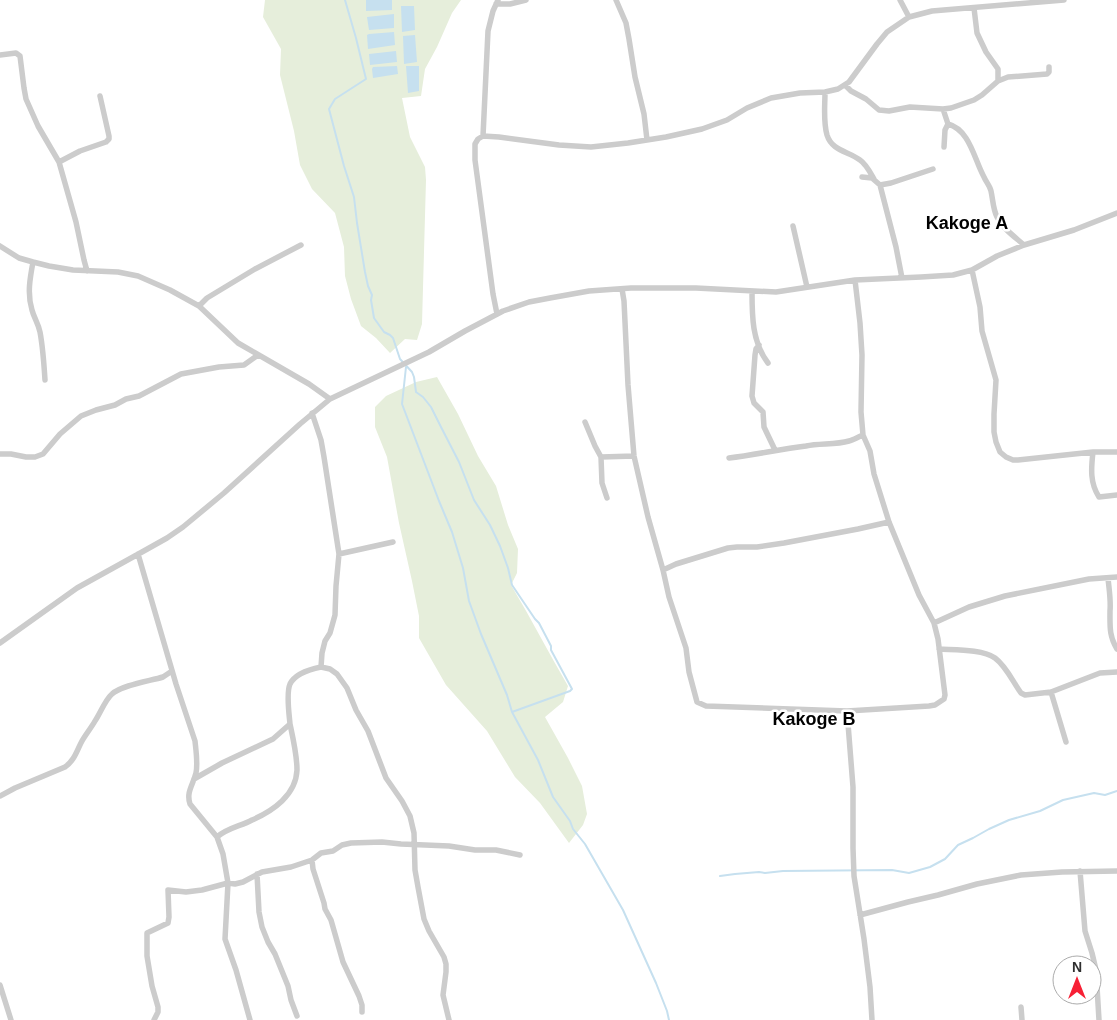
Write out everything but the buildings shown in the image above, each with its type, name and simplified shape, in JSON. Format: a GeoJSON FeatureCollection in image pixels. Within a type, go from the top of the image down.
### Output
{"type":"FeatureCollection","features":[{"type":"Feature","properties":{"kind":"street"},"geometry":{"type":"LineString","coordinates":[[483,136],[488,31],[497,2],[510,4],[526,0]]}},
{"type":"Feature","properties":{"kind":"street"},"geometry":{"type":"LineString","coordinates":[[616,0],[626,23],[644,114],[647,140]]}},
{"type":"Feature","properties":{"kind":"street"},"geometry":{"type":"LineString","coordinates":[[900,0],[909,17]]}},
{"type":"Feature","properties":{"kind":"street"},"geometry":{"type":"LineString","coordinates":[[497,314],[475,160],[475,144],[478,138],[483,136],[499,136],[585,147],[613,145],[684,133],[711,126],[759,102],[779,96],[838,89],[849,82],[882,38],[896,25],[909,17],[932,11],[1064,0]]}},
{"type":"Feature","properties":{"kind":"street"},"geometry":{"type":"LineString","coordinates":[[974,8],[977,33],[986,52],[998,69],[1008,77]]}},
{"type":"Feature","properties":{"kind":"street"},"geometry":{"type":"LineString","coordinates":[[0,55],[19,54],[26,99],[38,126],[58,162],[76,222],[87,271]]}},
{"type":"Feature","properties":{"kind":"street"},"geometry":{"type":"LineString","coordinates":[[844,85],[882,111],[910,107],[943,109],[974,100],[998,81],[1008,77],[1047,74],[1049,68]]}},
{"type":"Feature","properties":{"kind":"street"},"geometry":{"type":"LineString","coordinates":[[998,69],[998,81]]}},
{"type":"Feature","properties":{"kind":"street"},"geometry":{"type":"LineString","coordinates":[[824,92],[825,126],[831,143],[864,163],[880,185],[902,278]]}},
{"type":"Feature","properties":{"kind":"street"},"geometry":{"type":"LineString","coordinates":[[58,162],[80,151],[106,142],[109,139],[100,96]]}},
{"type":"Feature","properties":{"kind":"street"},"geometry":{"type":"LineString","coordinates":[[943,109],[948,124],[945,130],[944,146]]}},
{"type":"Feature","properties":{"kind":"street"},"geometry":{"type":"LineString","coordinates":[[948,124],[960,130],[969,144],[990,188],[996,216],[1003,226],[1024,245]]}},
{"type":"Feature","properties":{"kind":"street"},"geometry":{"type":"LineString","coordinates":[[880,185],[933,168]]}},
{"type":"Feature","properties":{"kind":"street"},"geometry":{"type":"LineString","coordinates":[[862,177],[874,178]]}},
{"type":"Feature","properties":{"kind":"street"},"geometry":{"type":"LineString","coordinates":[[0,643],[77,588],[167,538],[183,527],[330,399],[429,352],[497,314],[529,302],[589,291],[676,287],[776,292],[855,280],[953,275],[972,270],[996,256],[1024,245],[1074,230],[1117,213]]}},
{"type":"Feature","properties":{"kind":"street"},"geometry":{"type":"LineString","coordinates":[[793,226],[807,286]]}},
{"type":"Feature","properties":{"kind":"street"},"geometry":{"type":"LineString","coordinates":[[199,306],[207,298],[255,269],[302,245]]}},
{"type":"Feature","properties":{"kind":"street"},"geometry":{"type":"LineString","coordinates":[[0,246],[19,258],[33,262],[49,266],[87,271],[118,272],[138,276],[170,290],[199,306],[238,343],[309,384],[330,399]]}},
{"type":"Feature","properties":{"kind":"street"},"geometry":{"type":"LineString","coordinates":[[33,262],[29,292],[30,303],[32,313],[40,330],[45,380]]}},
{"type":"Feature","properties":{"kind":"street"},"geometry":{"type":"LineString","coordinates":[[972,270],[980,307],[982,332],[996,380],[994,432],[1000,452],[1013,460],[1093,452],[1117,452]]}},
{"type":"Feature","properties":{"kind":"street"},"geometry":{"type":"LineString","coordinates":[[622,289],[634,456],[669,597],[686,648],[689,672],[697,702],[706,706],[848,711],[929,706],[944,699],[945,691],[938,639],[934,622],[919,596],[889,522],[874,474],[870,451],[863,435],[861,412],[861,339],[855,280]]}},
{"type":"Feature","properties":{"kind":"street"},"geometry":{"type":"LineString","coordinates":[[752,291],[755,337],[768,363]]}},
{"type":"Feature","properties":{"kind":"street"},"geometry":{"type":"LineString","coordinates":[[759,345],[755,355],[752,396],[754,403],[763,412],[764,427],[775,450]]}},
{"type":"Feature","properties":{"kind":"street"},"geometry":{"type":"LineString","coordinates":[[0,454],[35,457],[43,454],[60,434],[81,416],[139,396],[181,374],[219,367],[244,365],[258,355]]}},
{"type":"Feature","properties":{"kind":"street"},"geometry":{"type":"LineString","coordinates":[[312,413],[323,448],[339,554],[335,615],[330,633],[325,641],[321,667]]}},
{"type":"Feature","properties":{"kind":"street"},"geometry":{"type":"LineString","coordinates":[[585,422],[601,458],[602,483],[607,498]]}},
{"type":"Feature","properties":{"kind":"street"},"geometry":{"type":"LineString","coordinates":[[729,458],[808,445],[840,443],[863,435]]}},
{"type":"Feature","properties":{"kind":"street"},"geometry":{"type":"LineString","coordinates":[[1093,452],[1091,472],[1095,491],[1099,497],[1117,495]]}},
{"type":"Feature","properties":{"kind":"street"},"geometry":{"type":"LineString","coordinates":[[601,458],[634,456]]}},
{"type":"Feature","properties":{"kind":"street"},"geometry":{"type":"LineString","coordinates":[[663,570],[676,564],[728,548],[784,544],[889,522]]}},
{"type":"Feature","properties":{"kind":"street"},"geometry":{"type":"LineString","coordinates":[[339,554],[393,542]]}},
{"type":"Feature","properties":{"kind":"street"},"geometry":{"type":"LineString","coordinates":[[138,554],[195,741],[196,772],[188,798],[190,804],[217,837],[222,854],[228,883],[225,939],[250,1020]]}},
{"type":"Feature","properties":{"kind":"street"},"geometry":{"type":"LineString","coordinates":[[934,622],[969,607],[1005,596],[1089,579],[1117,577]]}},
{"type":"Feature","properties":{"kind":"street"},"geometry":{"type":"LineString","coordinates":[[1108,578],[1110,632],[1117,649]]}},
{"type":"Feature","properties":{"kind":"street"},"geometry":{"type":"LineString","coordinates":[[939,649],[980,652],[996,658],[1021,693],[1030,696],[1051,692],[1100,673],[1117,672]]}},
{"type":"Feature","properties":{"kind":"street"},"geometry":{"type":"LineString","coordinates":[[217,837],[221,833],[247,823],[276,806],[294,785],[297,766],[288,701],[290,683],[311,670],[321,667],[330,669],[341,678],[351,695],[356,710],[368,731],[386,778],[410,816],[414,833],[415,870],[424,919],[446,964],[443,995],[449,1020]]}},
{"type":"Feature","properties":{"kind":"street"},"geometry":{"type":"LineString","coordinates":[[0,796],[70,763],[74,759],[86,733],[111,695],[122,688],[163,677],[172,670]]}},
{"type":"Feature","properties":{"kind":"street"},"geometry":{"type":"LineString","coordinates":[[1051,692],[1066,742]]}},
{"type":"Feature","properties":{"kind":"street"},"geometry":{"type":"LineString","coordinates":[[848,711],[854,786],[854,876],[864,939],[872,1020]]}},
{"type":"Feature","properties":{"kind":"street"},"geometry":{"type":"LineString","coordinates":[[194,779],[273,738],[290,724]]}},
{"type":"Feature","properties":{"kind":"street"},"geometry":{"type":"LineString","coordinates":[[154,1020],[158,1007],[147,956],[147,933],[168,922],[168,890],[186,892],[228,883],[243,882],[262,872],[291,867],[312,860],[321,853],[333,851],[345,844],[382,842],[449,846],[475,850],[496,850],[520,855]]}},
{"type":"Feature","properties":{"kind":"street"},"geometry":{"type":"LineString","coordinates":[[312,860],[312,869],[325,909],[331,920],[343,962],[359,996],[362,1012]]}},
{"type":"Feature","properties":{"kind":"street"},"geometry":{"type":"LineString","coordinates":[[1080,871],[1085,931],[1096,970],[1099,1020]]}},
{"type":"Feature","properties":{"kind":"street"},"geometry":{"type":"LineString","coordinates":[[860,916],[978,884],[1012,877],[1043,873],[1117,871]]}},
{"type":"Feature","properties":{"kind":"street"},"geometry":{"type":"LineString","coordinates":[[257,874],[259,912],[262,927],[277,958],[297,1016]]}},
{"type":"Feature","properties":{"kind":"street"},"geometry":{"type":"LineString","coordinates":[[0,986],[11,1020]]}},
{"type":"Feature","properties":{"kind":"street"},"geometry":{"type":"LineString","coordinates":[[1021,1007],[1022,1020]]}},
{"type":"Feature","properties":{"kind":"green space"},"geometry":{"type":"Polygon","coordinates":[[[265,0],[461,0],[452,13],[425,69],[421,96],[402,98],[410,137],[425,167],[422,324],[417,340],[405,339],[390,353],[361,326],[345,276],[344,247],[335,213],[312,189],[300,165],[294,131],[280,75],[281,49],[263,17],[265,0]]]}},
{"type":"Feature","properties":{"kind":"green space"},"geometry":{"type":"Polygon","coordinates":[[[437,377],[458,414],[478,456],[496,486],[508,525],[518,549],[517,573],[511,585],[568,686],[563,702],[545,717],[582,786],[587,814],[583,825],[569,843],[540,803],[515,777],[487,731],[446,685],[419,638],[419,616],[387,457],[375,427],[375,407],[386,396],[416,382],[437,377]]]}},
{"type":"Feature","properties":{"kind":"water"},"geometry":{"type":"Polygon","coordinates":[[[366,0],[392,0],[392,10],[366,11],[366,0]]]}},
{"type":"Feature","properties":{"kind":"water"},"geometry":{"type":"Polygon","coordinates":[[[401,6],[414,6],[415,30],[402,32],[401,6]]]}},
{"type":"Feature","properties":{"kind":"water"},"geometry":{"type":"Polygon","coordinates":[[[394,14],[394,28],[369,30],[367,17],[394,14]]]}},
{"type":"Feature","properties":{"kind":"water"},"geometry":{"type":"Polygon","coordinates":[[[394,32],[395,45],[368,49],[367,35],[394,32]]]}},
{"type":"Feature","properties":{"kind":"water"},"geometry":{"type":"Polygon","coordinates":[[[415,35],[417,62],[404,64],[403,36],[415,35]]]}},
{"type":"Feature","properties":{"kind":"water"},"geometry":{"type":"Polygon","coordinates":[[[396,51],[397,62],[370,65],[369,54],[396,51]]]}},
{"type":"Feature","properties":{"kind":"water"},"geometry":{"type":"Polygon","coordinates":[[[397,66],[398,74],[373,78],[373,67],[397,66]]]}},
{"type":"Feature","properties":{"kind":"water"},"geometry":{"type":"Polygon","coordinates":[[[406,66],[419,66],[419,91],[408,93],[406,66]]]}},
{"type":"Feature","properties":{"kind":"waterway"},"geometry":{"type":"LineString","coordinates":[[345,0],[366,79],[335,99],[329,109],[354,197],[365,272],[372,295],[374,318],[384,332],[393,338],[400,359],[412,372],[416,392],[431,407],[459,462],[474,500],[490,525],[500,546],[512,585],[539,623],[572,689],[512,712],[538,760],[553,797],[585,844],[623,910],[656,983],[669,1020]]}},
{"type":"Feature","properties":{"kind":"waterway"},"geometry":{"type":"LineString","coordinates":[[406,367],[402,404],[452,532],[463,568],[469,601],[512,712]]}},
{"type":"Feature","properties":{"kind":"waterway"},"geometry":{"type":"LineString","coordinates":[[720,876],[783,871],[892,870],[909,873],[930,867],[945,859],[958,845],[1009,820],[1040,811],[1063,800],[1094,793],[1105,795],[1117,791]]}},
{"type":"Feature","properties":{"kind":"district","name":"Kakoge A"},"geometry":{"type":"Point","coordinates":[967,223]}},
{"type":"Feature","properties":{"kind":"district","name":"Kakoge B"},"geometry":{"type":"Point","coordinates":[814,719]}}]}
